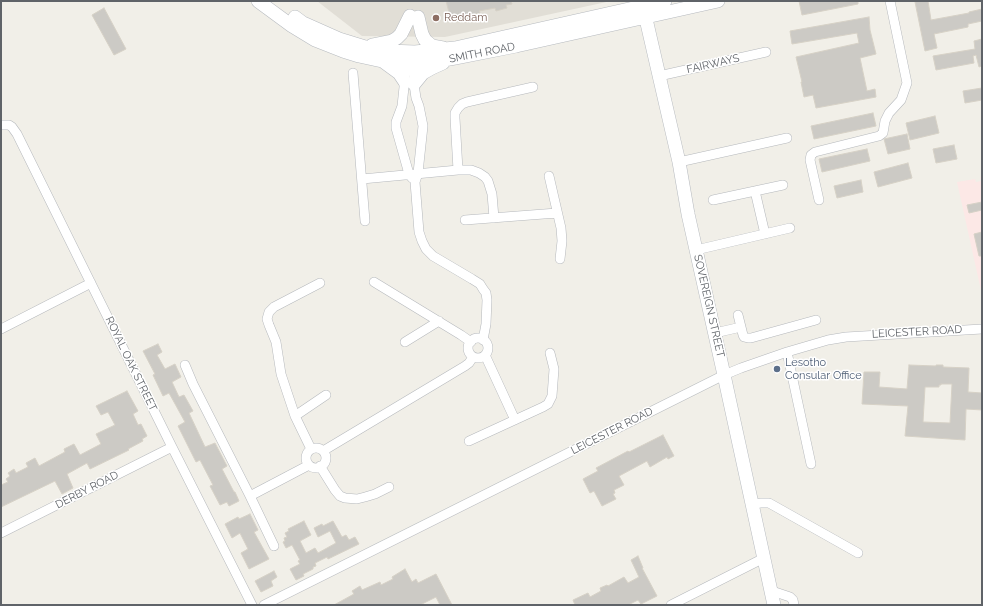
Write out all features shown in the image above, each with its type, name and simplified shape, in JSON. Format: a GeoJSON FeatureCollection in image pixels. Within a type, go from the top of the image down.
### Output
{"type":"FeatureCollection","features":[{"type":"Feature","properties":{"kind":"main road","name":"SMITH ROAD"},"geometry":{"type":"LineString","coordinates":[[258,1],[269,10],[301,26],[365,47],[438,61],[451,54],[516,46],[644,11],[718,1]]}},
{"type":"Feature","properties":{"kind":"main road","name":"SMITH ROAD"},"geometry":{"type":"LineString","coordinates":[[272,1],[315,40],[358,56],[382,60],[411,57]]}},
{"type":"Feature","properties":{"kind":"main road","name":"SMITH ROAD"},"geometry":{"type":"LineString","coordinates":[[644,11],[665,1]]}},
{"type":"Feature","properties":{"kind":"main road","name":"SOVEREIGN STREET"},"geometry":{"type":"LineString","coordinates":[[644,11],[679,162],[688,214],[774,605]]}},
{"type":"Feature","properties":{"kind":"main road"},"geometry":{"type":"LineString","coordinates":[[365,47],[392,41],[397,38],[414,17],[425,40],[432,46],[451,54],[410,83],[382,60]]}},
{"type":"Feature","properties":{"kind":"street"},"geometry":{"type":"LineString","coordinates":[[819,200],[810,160],[811,155],[815,152],[879,136],[883,133],[885,121],[889,113],[901,100],[907,83],[890,1]]}},
{"type":"Feature","properties":{"kind":"street","name":"FAIRWAYS"},"geometry":{"type":"LineString","coordinates":[[659,76],[766,52]]}},
{"type":"Feature","properties":{"kind":"street"},"geometry":{"type":"LineString","coordinates":[[411,57],[410,83],[396,122],[396,128],[414,177],[422,241],[426,249],[433,256],[480,284],[486,293],[486,324],[483,340]]}},
{"type":"Feature","properties":{"kind":"street"},"geometry":{"type":"LineString","coordinates":[[353,73],[365,221]]}},
{"type":"Feature","properties":{"kind":"street"},"geometry":{"type":"LineString","coordinates":[[410,83],[419,106],[423,132],[414,177]]}},
{"type":"Feature","properties":{"kind":"street"},"geometry":{"type":"LineString","coordinates":[[458,170],[455,113],[458,108],[467,102],[532,87]]}},
{"type":"Feature","properties":{"kind":"street"},"geometry":{"type":"LineString","coordinates":[[402,106],[419,106]]}},
{"type":"Feature","properties":{"kind":"street","name":"ROYAL OAK STREET"},"geometry":{"type":"LineString","coordinates":[[5,125],[12,127],[17,134],[252,605]]}},
{"type":"Feature","properties":{"kind":"street"},"geometry":{"type":"LineString","coordinates":[[679,162],[787,138]]}},
{"type":"Feature","properties":{"kind":"street"},"geometry":{"type":"LineString","coordinates":[[362,179],[414,177],[458,170],[471,170],[479,172],[485,177],[491,188],[494,218]]}},
{"type":"Feature","properties":{"kind":"street"},"geometry":{"type":"LineString","coordinates":[[549,176],[562,235],[560,259]]}},
{"type":"Feature","properties":{"kind":"street"},"geometry":{"type":"LineString","coordinates":[[713,200],[783,185]]}},
{"type":"Feature","properties":{"kind":"street"},"geometry":{"type":"LineString","coordinates":[[755,191],[765,234]]}},
{"type":"Feature","properties":{"kind":"street"},"geometry":{"type":"LineString","coordinates":[[465,220],[557,213]]}},
{"type":"Feature","properties":{"kind":"street"},"geometry":{"type":"LineString","coordinates":[[696,250],[790,228]]}},
{"type":"Feature","properties":{"kind":"street"},"geometry":{"type":"LineString","coordinates":[[374,282],[471,342]]}},
{"type":"Feature","properties":{"kind":"street"},"geometry":{"type":"LineString","coordinates":[[1,329],[91,283]]}},
{"type":"Feature","properties":{"kind":"street"},"geometry":{"type":"LineString","coordinates":[[311,449],[295,416],[281,374],[276,342],[268,322],[268,314],[274,307],[320,283]]}},
{"type":"Feature","properties":{"kind":"street"},"geometry":{"type":"LineString","coordinates":[[738,315],[744,337],[750,338],[816,320]]}},
{"type":"Feature","properties":{"kind":"street"},"geometry":{"type":"LineString","coordinates":[[405,342],[439,321]]}},
{"type":"Feature","properties":{"kind":"street"},"geometry":{"type":"LineString","coordinates":[[715,333],[741,327]]}},
{"type":"Feature","properties":{"kind":"street","name":"LEICESTER ROAD"},"geometry":{"type":"LineString","coordinates":[[264,605],[740,368],[787,352],[838,338],[856,335],[982,328]]}},
{"type":"Feature","properties":{"kind":"street"},"geometry":{"type":"LineString","coordinates":[[474,339],[483,340],[487,347],[487,352],[485,355],[481,358],[477,358],[470,354],[468,346],[471,342],[474,339]]}},
{"type":"Feature","properties":{"kind":"street"},"geometry":{"type":"LineString","coordinates":[[787,352],[811,464]]}},
{"type":"Feature","properties":{"kind":"street"},"geometry":{"type":"LineString","coordinates":[[469,442],[548,404],[552,396],[554,369],[550,353]]}},
{"type":"Feature","properties":{"kind":"street"},"geometry":{"type":"LineString","coordinates":[[485,355],[515,420]]}},
{"type":"Feature","properties":{"kind":"street"},"geometry":{"type":"LineString","coordinates":[[323,451],[465,366],[474,357]]}},
{"type":"Feature","properties":{"kind":"street"},"geometry":{"type":"LineString","coordinates":[[185,365],[193,384],[274,546]]}},
{"type":"Feature","properties":{"kind":"street"},"geometry":{"type":"LineString","coordinates":[[295,416],[326,395]]}},
{"type":"Feature","properties":{"kind":"street","name":"DERBY ROAD"},"geometry":{"type":"LineString","coordinates":[[1,533],[172,447]]}},
{"type":"Feature","properties":{"kind":"street"},"geometry":{"type":"LineString","coordinates":[[250,496],[309,465],[316,467],[320,466],[325,460],[323,451],[317,448],[311,449],[306,458],[309,465]]}},
{"type":"Feature","properties":{"kind":"street"},"geometry":{"type":"LineString","coordinates":[[320,466],[335,490],[340,496],[345,498],[357,499],[375,494],[389,487]]}},
{"type":"Feature","properties":{"kind":"street"},"geometry":{"type":"LineString","coordinates":[[752,504],[761,502],[769,503],[858,553]]}},
{"type":"Feature","properties":{"kind":"street"},"geometry":{"type":"LineString","coordinates":[[671,605],[764,558]]}},
{"type":"Feature","properties":{"kind":"street"},"geometry":{"type":"LineString","coordinates":[[772,591],[790,597],[793,600],[794,605]]}},
{"type":"Feature","properties":{"kind":"shaded area","name":"Reddam"},"geometry":{"type":"Polygon","coordinates":[[[317,1],[611,1],[445,37],[362,36],[317,1]]]}},
{"type":"Feature","properties":{"kind":"shaded area"},"geometry":{"type":"Polygon","coordinates":[[[980,177],[982,177],[982,295],[957,182],[975,179],[976,182],[981,181],[980,177]]]}},
{"type":"Feature","properties":{"kind":"building"},"geometry":{"type":"Polygon","coordinates":[[[446,1],[511,1],[512,4],[506,5],[507,8],[496,11],[495,8],[479,11],[480,13],[451,20],[446,1]]]}},
{"type":"Feature","properties":{"kind":"building"},"geometry":{"type":"Polygon","coordinates":[[[799,1],[858,1],[858,4],[802,15],[799,1]]]}},
{"type":"Feature","properties":{"kind":"building"},"geometry":{"type":"Polygon","coordinates":[[[928,1],[931,20],[982,9],[982,21],[968,24],[968,27],[934,34],[937,48],[925,51],[915,2],[928,1]]]}},
{"type":"Feature","properties":{"kind":"building"},"geometry":{"type":"Polygon","coordinates":[[[104,8],[126,49],[114,55],[92,15],[104,8]]]}},
{"type":"Feature","properties":{"kind":"building"},"geometry":{"type":"Polygon","coordinates":[[[869,17],[870,30],[876,54],[860,58],[867,91],[875,89],[876,97],[816,108],[813,95],[804,97],[796,57],[859,43],[857,33],[792,44],[790,31],[869,17]]]}},
{"type":"Feature","properties":{"kind":"building"},"geometry":{"type":"Polygon","coordinates":[[[982,39],[982,66],[979,67],[976,55],[973,56],[974,63],[936,70],[933,56],[975,49],[974,41],[982,39]]]}},
{"type":"Feature","properties":{"kind":"building"},"geometry":{"type":"Polygon","coordinates":[[[982,88],[982,100],[965,103],[963,91],[982,88]]]}},
{"type":"Feature","properties":{"kind":"building"},"geometry":{"type":"Polygon","coordinates":[[[873,113],[876,126],[814,139],[811,126],[873,113]]]}},
{"type":"Feature","properties":{"kind":"building"},"geometry":{"type":"Polygon","coordinates":[[[935,116],[939,133],[910,140],[906,123],[935,116]]]}},
{"type":"Feature","properties":{"kind":"building"},"geometry":{"type":"Polygon","coordinates":[[[907,134],[910,149],[888,154],[884,139],[907,134]]]}},
{"type":"Feature","properties":{"kind":"building"},"geometry":{"type":"Polygon","coordinates":[[[954,145],[957,159],[936,163],[933,149],[954,145]]]}},
{"type":"Feature","properties":{"kind":"building"},"geometry":{"type":"Polygon","coordinates":[[[867,149],[870,161],[822,172],[819,159],[867,149]]]}},
{"type":"Feature","properties":{"kind":"building"},"geometry":{"type":"Polygon","coordinates":[[[908,163],[912,178],[878,187],[874,172],[908,163]]]}},
{"type":"Feature","properties":{"kind":"building"},"geometry":{"type":"Polygon","coordinates":[[[861,180],[863,192],[837,198],[834,186],[861,180]]]}},
{"type":"Feature","properties":{"kind":"building"},"geometry":{"type":"Polygon","coordinates":[[[982,202],[982,210],[969,213],[967,205],[982,202]]]}},
{"type":"Feature","properties":{"kind":"building"},"geometry":{"type":"Polygon","coordinates":[[[982,232],[982,256],[979,256],[974,234],[982,232]]]}},
{"type":"Feature","properties":{"kind":"building"},"geometry":{"type":"Polygon","coordinates":[[[158,344],[162,352],[157,355],[165,369],[175,364],[181,377],[172,382],[179,397],[184,395],[193,411],[189,413],[205,447],[215,443],[227,466],[222,469],[239,501],[229,506],[227,502],[220,505],[210,486],[213,485],[200,460],[196,462],[178,426],[185,422],[169,393],[163,396],[153,375],[155,374],[143,351],[158,344]]]}},
{"type":"Feature","properties":{"kind":"building"},"geometry":{"type":"Polygon","coordinates":[[[909,365],[943,365],[943,367],[969,368],[968,392],[982,393],[982,410],[966,409],[965,440],[905,436],[908,406],[862,404],[864,372],[880,372],[879,387],[907,389],[909,365]],[[941,384],[939,387],[925,387],[923,422],[950,423],[952,384],[941,384]]]}},
{"type":"Feature","properties":{"kind":"building"},"geometry":{"type":"Polygon","coordinates":[[[127,391],[138,411],[133,414],[138,425],[141,424],[147,436],[142,439],[143,441],[128,449],[129,450],[90,469],[87,463],[67,474],[73,488],[62,494],[55,481],[1,507],[1,485],[8,482],[6,479],[10,476],[8,473],[14,469],[16,473],[28,467],[26,463],[35,458],[39,466],[65,452],[64,449],[74,444],[80,455],[101,444],[96,434],[115,425],[108,412],[101,415],[96,406],[127,391]]]}},
{"type":"Feature","properties":{"kind":"building"},"geometry":{"type":"Polygon","coordinates":[[[663,435],[674,456],[668,459],[667,457],[650,467],[647,461],[619,476],[624,485],[614,490],[615,493],[613,494],[616,499],[602,506],[594,491],[590,493],[583,479],[598,471],[596,468],[663,435]]]}},
{"type":"Feature","properties":{"kind":"building"},"geometry":{"type":"Polygon","coordinates":[[[250,514],[258,530],[254,532],[269,559],[249,569],[241,553],[248,549],[240,533],[232,538],[225,524],[238,517],[239,519],[250,514]]]}},
{"type":"Feature","properties":{"kind":"building"},"geometry":{"type":"Polygon","coordinates":[[[304,521],[311,535],[300,541],[306,553],[315,548],[318,553],[336,543],[330,531],[318,537],[314,528],[322,524],[323,526],[333,521],[342,537],[346,535],[349,540],[355,537],[359,544],[328,559],[327,557],[315,563],[316,566],[313,567],[313,569],[303,574],[304,576],[296,580],[290,569],[300,564],[298,561],[300,560],[292,545],[286,548],[283,542],[285,541],[284,538],[287,537],[285,533],[289,531],[288,529],[304,521]]]}},
{"type":"Feature","properties":{"kind":"building"},"geometry":{"type":"Polygon","coordinates":[[[638,556],[642,568],[657,596],[641,604],[638,600],[628,605],[575,605],[573,600],[588,593],[590,597],[601,591],[600,588],[607,585],[608,586],[624,577],[628,583],[639,577],[631,560],[638,556]]]}},
{"type":"Feature","properties":{"kind":"building"},"geometry":{"type":"Polygon","coordinates":[[[405,569],[412,582],[416,579],[418,583],[436,574],[452,605],[440,605],[436,597],[420,605],[334,605],[354,594],[352,591],[360,586],[362,590],[380,582],[381,585],[393,579],[392,577],[405,569]]]}},
{"type":"Feature","properties":{"kind":"building"},"geometry":{"type":"Polygon","coordinates":[[[274,571],[277,577],[271,581],[273,586],[261,592],[255,581],[274,571]]]}},
{"type":"Feature","properties":{"kind":"place","name":"Reddam"},"geometry":{"type":"Point","coordinates":[436,18]}},
{"type":"Feature","properties":{"kind":"place","name":"Lesotho Consular Office"},"geometry":{"type":"Point","coordinates":[777,369]}}]}
